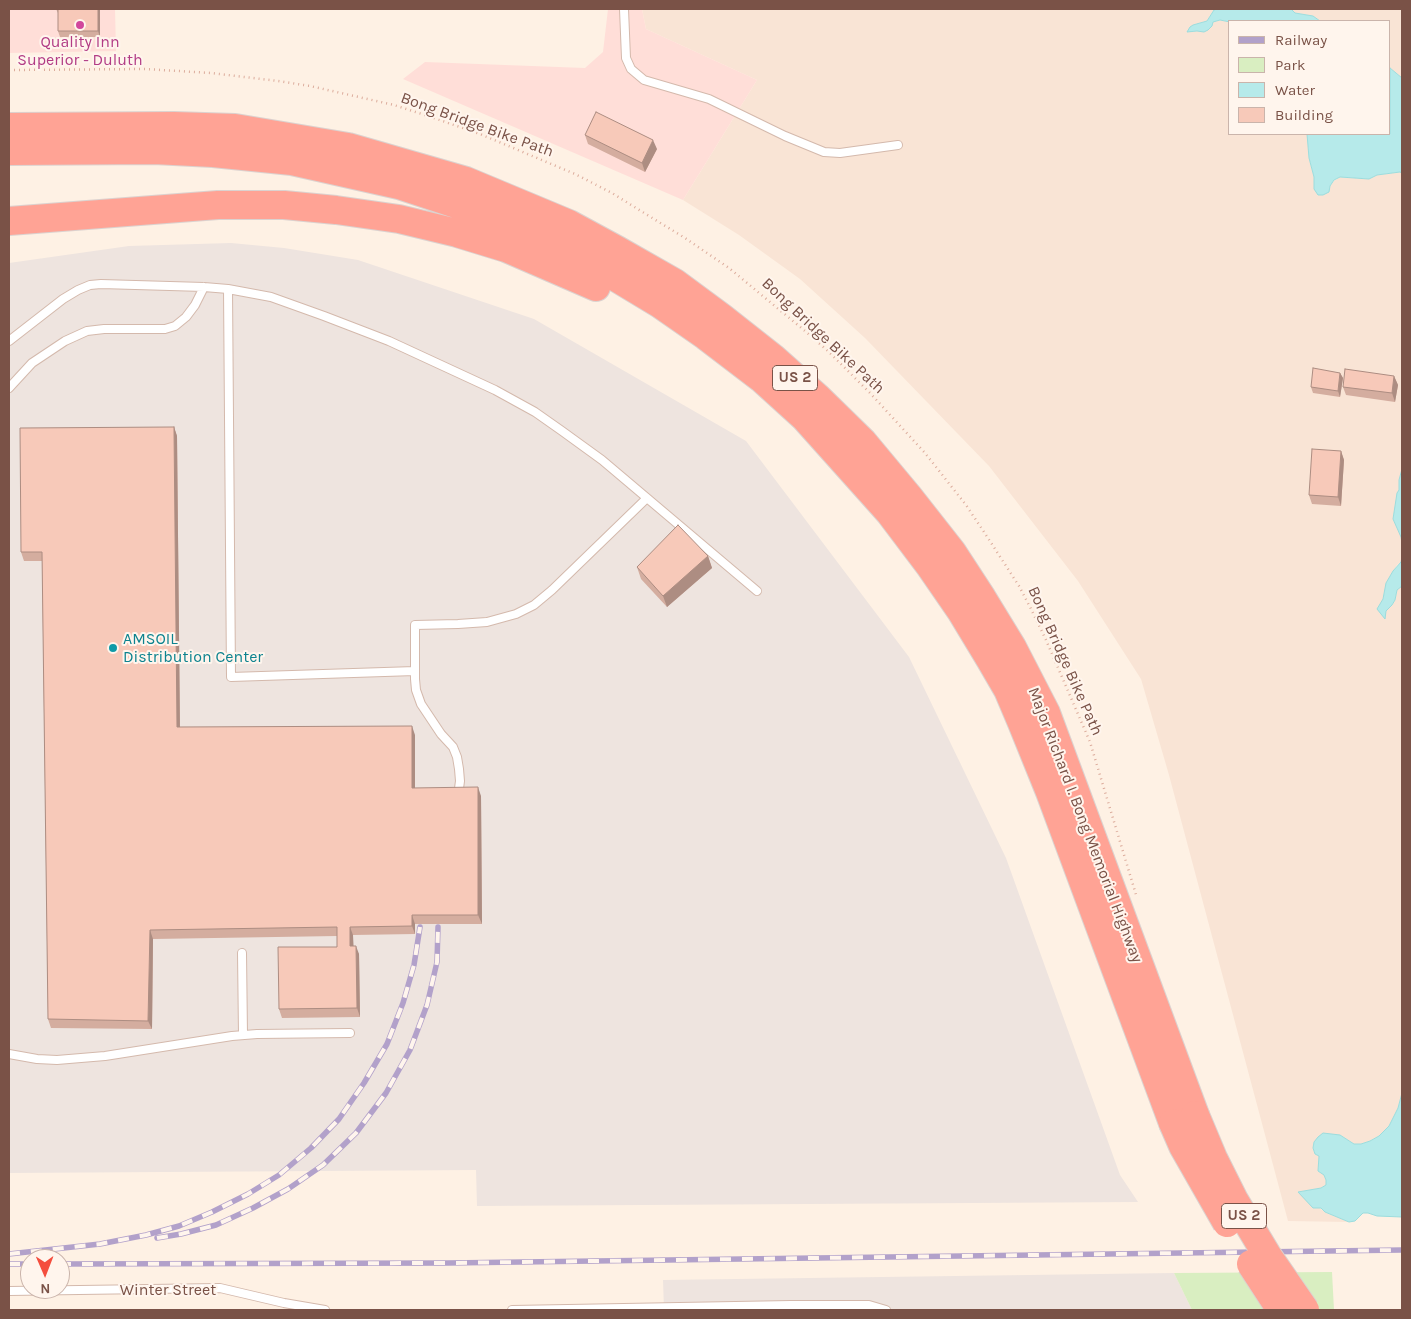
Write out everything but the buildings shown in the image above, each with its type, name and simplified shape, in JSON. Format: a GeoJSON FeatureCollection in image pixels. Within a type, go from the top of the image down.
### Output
{"type":"FeatureCollection","features":[{"type":"Feature","properties":{"kind":"highway","name":"Major Richard I. Bong Memorial Highway"},"geometry":{"type":"LineString","coordinates":[[9,128],[174,126],[234,128],[348,147],[466,181],[569,224],[625,254],[674,283],[773,358],[863,442],[908,496],[952,552],[1012,647],[1046,713],[1184,1119]]}},
{"type":"Feature","properties":{"kind":"highway","name":"Major Richard I. Bong Memorial Highway"},"geometry":{"type":"LineString","coordinates":[[9,151],[154,150],[213,153],[292,161],[399,185],[456,204],[511,226],[607,272],[660,304],[761,378],[805,418],[890,514],[930,566],[961,611],[1008,690],[1184,1119]]}},
{"type":"Feature","properties":{"kind":"highway"},"geometry":{"type":"LineString","coordinates":[[9,221],[218,205],[284,205],[399,219],[506,248],[598,288],[660,323],[698,348],[795,428],[835,469],[890,514]]}},
{"type":"Feature","properties":{"kind":"highway","name":"US 2"},"geometry":{"type":"LineString","coordinates":[[1184,1119],[1183,1146],[1250,1263],[1281,1310]]}},
{"type":"Feature","properties":{"kind":"highway","name":"US 2"},"geometry":{"type":"LineString","coordinates":[[1184,1119],[1213,1158],[1234,1200],[1267,1255],[1305,1310]]}},
{"type":"Feature","properties":{"kind":"lane"},"geometry":{"type":"LineString","coordinates":[[624,9],[626,58],[631,69],[644,80],[708,98],[785,136],[824,152],[840,153],[898,145]]}},
{"type":"Feature","properties":{"kind":"lane"},"geometry":{"type":"LineString","coordinates":[[9,341],[63,299],[78,290],[101,284],[228,289],[271,298],[389,341],[494,390],[535,412],[602,460],[757,591]]}},
{"type":"Feature","properties":{"kind":"lane"},"geometry":{"type":"LineString","coordinates":[[9,388],[32,362],[65,341],[87,331],[104,329],[165,329],[176,326],[186,317],[204,288]]}},
{"type":"Feature","properties":{"kind":"lane"},"geometry":{"type":"LineString","coordinates":[[228,289],[230,677],[415,671]]}},
{"type":"Feature","properties":{"kind":"lane"},"geometry":{"type":"LineString","coordinates":[[458,796],[460,781],[457,758],[453,748],[422,704],[416,690],[415,625],[487,622],[516,614],[534,605],[647,498]]}},
{"type":"Feature","properties":{"kind":"lane"},"geometry":{"type":"LineString","coordinates":[[242,952],[243,1035]]}},
{"type":"Feature","properties":{"kind":"lane"},"geometry":{"type":"LineString","coordinates":[[9,1054],[37,1059],[75,1059],[243,1035],[350,1033]]}},
{"type":"Feature","properties":{"kind":"lane","name":"Winter Street"},"geometry":{"type":"LineString","coordinates":[[9,1291],[220,1288],[284,1303],[325,1310]]}},
{"type":"Feature","properties":{"kind":"lane"},"geometry":{"type":"LineString","coordinates":[[512,1310],[869,1305],[886,1310]]}},
{"type":"Feature","properties":{"kind":"path","name":"Bong Bridge Bike Path"},"geometry":{"type":"LineString","coordinates":[[9,70],[145,69],[204,72],[254,77],[302,85],[394,105],[472,131],[575,174],[612,193],[685,238],[729,268],[828,351],[889,413],[925,453],[955,491],[992,544],[1019,586],[1043,634],[1090,742],[1138,901]]}},
{"type":"Feature","properties":{"kind":"shaded area"},"geometry":{"type":"Polygon","coordinates":[[[9,9],[115,9],[116,51],[9,53],[9,9]]]}},
{"type":"Feature","properties":{"kind":"shaded area"},"geometry":{"type":"Polygon","coordinates":[[[608,9],[642,9],[646,29],[757,80],[683,200],[403,79],[425,62],[585,68],[603,52],[608,9]]]}},
{"type":"Feature","properties":{"kind":"shaded area"},"geometry":{"type":"Polygon","coordinates":[[[642,9],[1216,9],[1207,21],[1193,25],[1191,32],[1220,20],[1228,22],[1228,135],[1307,135],[1314,188],[1329,192],[1330,186],[1340,177],[1369,179],[1377,175],[1402,173],[1402,469],[1393,519],[1402,537],[1402,557],[1401,562],[1397,565],[1387,583],[1383,600],[1378,609],[1386,611],[1395,600],[1397,590],[1402,586],[1402,1093],[1398,1108],[1389,1126],[1379,1136],[1361,1144],[1354,1144],[1340,1135],[1314,1142],[1315,1154],[1319,1156],[1318,1171],[1324,1174],[1326,1185],[1321,1188],[1298,1192],[1325,1212],[1349,1222],[1288,1221],[1169,775],[1141,679],[1078,581],[989,466],[865,338],[800,279],[739,235],[683,200],[757,80],[646,29],[642,9]]]}},
{"type":"Feature","properties":{"kind":"shaded area"},"geometry":{"type":"Polygon","coordinates":[[[1291,9],[1402,9],[1402,78],[1391,69],[1391,20],[1319,20],[1313,16],[1295,13],[1291,9]]]}},
{"type":"Feature","properties":{"kind":"shaded area"},"geometry":{"type":"Polygon","coordinates":[[[231,243],[284,248],[358,260],[534,319],[746,441],[909,657],[1006,858],[1120,1175],[1138,1202],[477,1206],[476,1170],[9,1173],[9,263],[129,246],[231,243]]]}},
{"type":"Feature","properties":{"kind":"shaded area"},"geometry":{"type":"Polygon","coordinates":[[[1174,1273],[1192,1310],[664,1310],[663,1280],[1174,1273]]]}},
{"type":"Feature","properties":{"kind":"green space"},"geometry":{"type":"Polygon","coordinates":[[[1332,1272],[1334,1310],[1192,1310],[1174,1273],[1332,1272]]]}},
{"type":"Feature","properties":{"kind":"water"},"geometry":{"type":"Polygon","coordinates":[[[1291,9],[1295,13],[1313,16],[1319,20],[1228,20],[1228,22],[1220,20],[1213,22],[1212,26],[1204,32],[1187,32],[1193,25],[1207,21],[1214,10],[1291,9]]]}},
{"type":"Feature","properties":{"kind":"water"},"geometry":{"type":"Polygon","coordinates":[[[1391,69],[1402,78],[1402,173],[1377,175],[1369,179],[1340,177],[1334,180],[1329,192],[1318,195],[1314,189],[1314,177],[1309,158],[1307,135],[1391,135],[1391,69]]]}},
{"type":"Feature","properties":{"kind":"water"},"geometry":{"type":"Polygon","coordinates":[[[1402,469],[1402,543],[1393,519],[1402,469]]]}},
{"type":"Feature","properties":{"kind":"water"},"geometry":{"type":"Polygon","coordinates":[[[1402,557],[1402,586],[1397,590],[1395,600],[1386,611],[1385,619],[1377,609],[1383,599],[1386,583],[1401,562],[1402,557]]]}},
{"type":"Feature","properties":{"kind":"water"},"geometry":{"type":"Polygon","coordinates":[[[1402,1093],[1402,1217],[1377,1216],[1363,1213],[1355,1221],[1349,1222],[1325,1212],[1321,1208],[1313,1208],[1298,1192],[1321,1188],[1326,1185],[1324,1175],[1318,1171],[1319,1156],[1315,1154],[1314,1142],[1323,1133],[1340,1135],[1354,1144],[1361,1144],[1379,1136],[1389,1126],[1398,1108],[1402,1093]]]}},
{"type":"Feature","properties":{"kind":"railway"},"geometry":{"type":"LineString","coordinates":[[9,1254],[100,1244],[179,1226],[248,1194],[279,1175],[311,1148],[339,1119],[364,1083],[387,1044],[403,1003],[414,965],[420,927]]}},
{"type":"Feature","properties":{"kind":"railway"},"geometry":{"type":"LineString","coordinates":[[157,1238],[216,1225],[253,1208],[288,1189],[323,1165],[356,1133],[386,1093],[410,1050],[427,1005],[437,962],[438,927]]}},
{"type":"Feature","properties":{"kind":"railway"},"geometry":{"type":"LineString","coordinates":[[70,1264],[448,1263],[1402,1250]]}},
{"type":"Feature","properties":{"kind":"railway"},"geometry":{"type":"LineString","coordinates":[[9,1264],[20,1264]]}},
{"type":"Feature","properties":{"kind":"place","name":"Quality Inn Superior - Duluth"},"geometry":{"type":"Point","coordinates":[80,25]}},
{"type":"Feature","properties":{"kind":"place","name":"AMSOIL Distribution Center"},"geometry":{"type":"Point","coordinates":[113,648]}}]}
